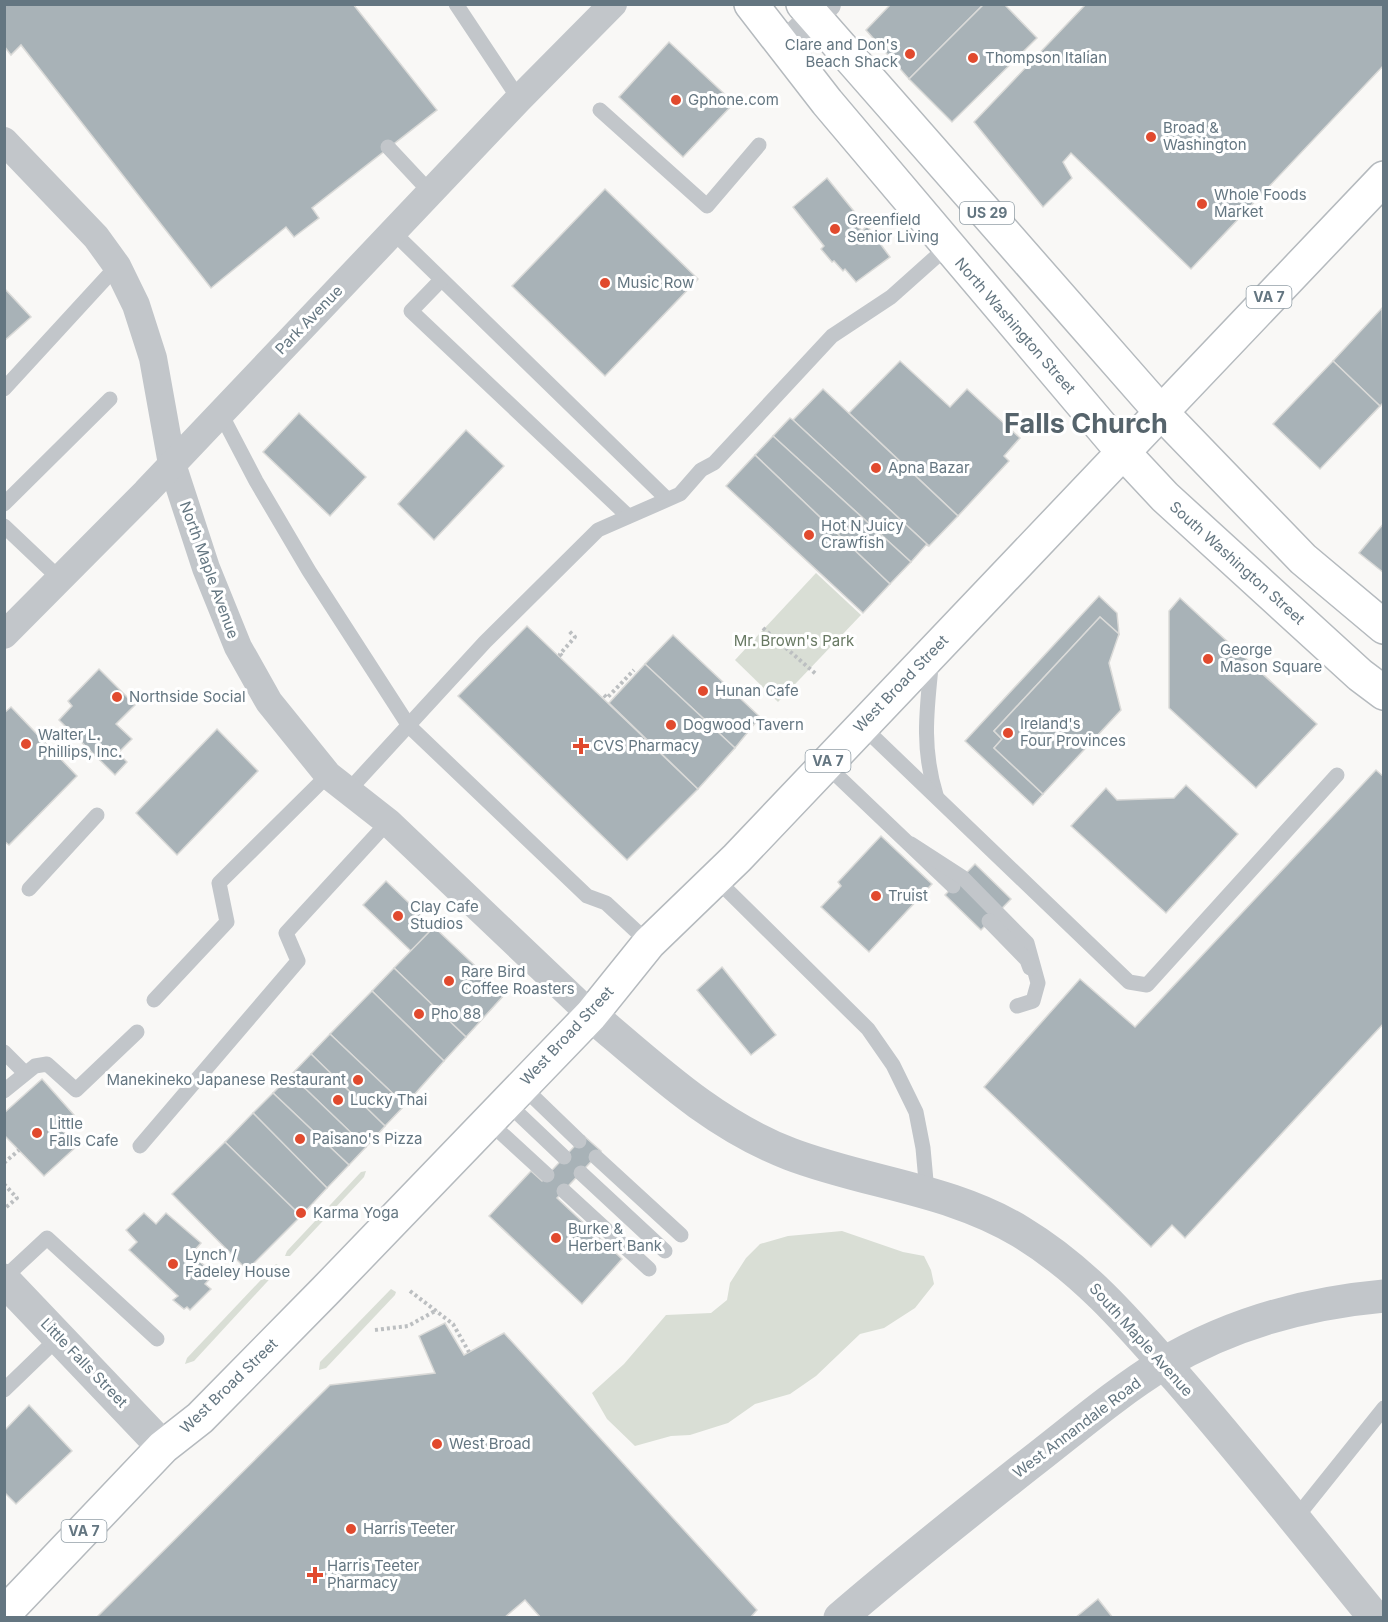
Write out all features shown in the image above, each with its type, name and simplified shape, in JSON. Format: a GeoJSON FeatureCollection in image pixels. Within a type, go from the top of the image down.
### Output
{"type":"FeatureCollection","features":[{"type":"Feature","properties":{"kind":"main road","name":"North Washington Street"},"geometry":{"type":"LineString","coordinates":[[751,4],[783,47],[947,247],[1122,451]]}},
{"type":"Feature","properties":{"kind":"main road","name":"US 29"},"geometry":{"type":"LineString","coordinates":[[815,8],[1160,411],[1303,559],[1383,627]]}},
{"type":"Feature","properties":{"kind":"main road","name":"VA 7"},"geometry":{"type":"LineString","coordinates":[[1122,451],[1383,178]]}},
{"type":"Feature","properties":{"kind":"main road","name":"West Broad Street"},"geometry":{"type":"LineString","coordinates":[[4,1614],[163,1447],[209,1409],[325,1292],[504,1102],[591,1015],[649,943],[716,879],[1122,451]]}},
{"type":"Feature","properties":{"kind":"main road","name":"South Washington Street"},"geometry":{"type":"LineString","coordinates":[[1122,451],[1165,497],[1360,675],[1383,693]]}},
{"type":"Feature","properties":{"kind":"street","name":"Park Avenue"},"geometry":{"type":"LineString","coordinates":[[4,635],[221,414],[519,99],[613,4]]}},
{"type":"Feature","properties":{"kind":"street"},"geometry":{"type":"LineString","coordinates":[[783,47],[815,8]]}},
{"type":"Feature","properties":{"kind":"street","name":"North Maple Avenue"},"geometry":{"type":"LineString","coordinates":[[4,141],[78,215],[117,266],[146,331],[172,464],[206,568],[238,647],[269,702],[338,782],[388,822],[591,1015]]}},
{"type":"Feature","properties":{"kind":"street","name":"South Maple Avenue"},"geometry":{"type":"LineString","coordinates":[[591,1015],[701,1107],[766,1144],[832,1167],[927,1192],[964,1205],[1019,1231],[1064,1260],[1100,1291],[1164,1364],[1375,1617]]}},
{"type":"Feature","properties":{"kind":"street","name":"Little Falls Street"},"geometry":{"type":"LineString","coordinates":[[4,1279],[163,1447]]}},
{"type":"Feature","properties":{"kind":"street","name":"West Annandale Road"},"geometry":{"type":"LineString","coordinates":[[840,1617],[908,1560],[1120,1393],[1164,1364],[1228,1332],[1287,1312],[1347,1299],[1383,1296]]}},
{"type":"Feature","properties":{"kind":"lane"},"geometry":{"type":"LineString","coordinates":[[456,4],[519,99]]}},
{"type":"Feature","properties":{"kind":"lane"},"geometry":{"type":"LineString","coordinates":[[600,110],[707,206],[759,145]]}},
{"type":"Feature","properties":{"kind":"lane"},"geometry":{"type":"LineString","coordinates":[[388,147],[431,193]]}},
{"type":"Feature","properties":{"kind":"lane"},"geometry":{"type":"LineString","coordinates":[[393,232],[667,499]]}},
{"type":"Feature","properties":{"kind":"lane"},"geometry":{"type":"LineString","coordinates":[[154,1000],[227,922],[219,884],[338,782],[409,726],[485,642],[598,530],[680,494],[701,470],[714,463],[832,336],[891,297],[947,247]]}},
{"type":"Feature","properties":{"kind":"lane"},"geometry":{"type":"LineString","coordinates":[[4,389],[117,266]]}},
{"type":"Feature","properties":{"kind":"lane"},"geometry":{"type":"LineString","coordinates":[[441,280],[411,311],[628,516]]}},
{"type":"Feature","properties":{"kind":"lane"},"geometry":{"type":"LineString","coordinates":[[4,504],[110,399]]}},
{"type":"Feature","properties":{"kind":"lane"},"geometry":{"type":"LineString","coordinates":[[221,414],[256,481],[309,571],[409,726],[587,896],[606,903],[649,943]]}},
{"type":"Feature","properties":{"kind":"lane"},"geometry":{"type":"LineString","coordinates":[[4,526],[60,579]]}},
{"type":"Feature","properties":{"kind":"lane"},"geometry":{"type":"LineString","coordinates":[[933,650],[925,734],[927,762],[936,795]]}},
{"type":"Feature","properties":{"kind":"lane"},"geometry":{"type":"LineString","coordinates":[[861,725],[1129,982],[1147,985],[1337,774]]}},
{"type":"Feature","properties":{"kind":"lane"},"geometry":{"type":"LineString","coordinates":[[825,764],[911,843],[953,886]]}},
{"type":"Feature","properties":{"kind":"lane"},"geometry":{"type":"LineString","coordinates":[[29,890],[97,815]]}},
{"type":"Feature","properties":{"kind":"lane"},"geometry":{"type":"LineString","coordinates":[[140,1146],[298,961],[286,933],[388,822]]}},
{"type":"Feature","properties":{"kind":"lane"},"geometry":{"type":"LineString","coordinates":[[911,843],[962,877],[1028,943],[1038,983],[1033,1001],[1017,1006],[1027,992],[1030,967],[1027,960],[989,921]]}},
{"type":"Feature","properties":{"kind":"lane"},"geometry":{"type":"LineString","coordinates":[[716,879],[868,1029],[893,1065],[916,1112],[923,1148],[927,1192]]}},
{"type":"Feature","properties":{"kind":"lane"},"geometry":{"type":"LineString","coordinates":[[4,1091],[24,1072],[35,1066],[47,1064],[76,1090],[137,1032]]}},
{"type":"Feature","properties":{"kind":"lane"},"geometry":{"type":"LineString","coordinates":[[4,1052],[24,1072]]}},
{"type":"Feature","properties":{"kind":"lane"},"geometry":{"type":"LineString","coordinates":[[504,1102],[579,1141]]}},
{"type":"Feature","properties":{"kind":"lane"},"geometry":{"type":"LineString","coordinates":[[504,1102],[564,1157]]}},
{"type":"Feature","properties":{"kind":"lane"},"geometry":{"type":"LineString","coordinates":[[504,1102],[547,1175]]}},
{"type":"Feature","properties":{"kind":"lane"},"geometry":{"type":"LineString","coordinates":[[596,1157],[681,1235]]}},
{"type":"Feature","properties":{"kind":"lane"},"geometry":{"type":"LineString","coordinates":[[580,1173],[665,1251]]}},
{"type":"Feature","properties":{"kind":"lane"},"geometry":{"type":"LineString","coordinates":[[564,1191],[649,1269]]}},
{"type":"Feature","properties":{"kind":"lane"},"geometry":{"type":"LineString","coordinates":[[4,1279],[47,1238],[157,1339]]}},
{"type":"Feature","properties":{"kind":"lane"},"geometry":{"type":"LineString","coordinates":[[4,1390],[59,1337]]}},
{"type":"Feature","properties":{"kind":"lane"},"geometry":{"type":"LineString","coordinates":[[1295,1520],[1383,1408]]}},
{"type":"Feature","properties":{"kind":"path"},"geometry":{"type":"LineString","coordinates":[[763,628],[817,675]]}},
{"type":"Feature","properties":{"kind":"path"},"geometry":{"type":"LineString","coordinates":[[562,656],[560,654],[575,637],[568,630]]}},
{"type":"Feature","properties":{"kind":"path"},"geometry":{"type":"LineString","coordinates":[[604,695],[607,698],[634,670]]}},
{"type":"Feature","properties":{"kind":"path"},"geometry":{"type":"LineString","coordinates":[[4,1163],[18,1150]]}},
{"type":"Feature","properties":{"kind":"path"},"geometry":{"type":"LineString","coordinates":[[4,1184],[17,1198],[4,1209]]}},
{"type":"Feature","properties":{"kind":"path"},"geometry":{"type":"LineString","coordinates":[[410,1292],[453,1324],[469,1352]]}},
{"type":"Feature","properties":{"kind":"path"},"geometry":{"type":"LineString","coordinates":[[375,1330],[408,1326],[437,1310]]}},
{"type":"Feature","properties":{"kind":"green space","name":"Mr. Brown's Park"},"geometry":{"type":"Polygon","coordinates":[[[816,573],[861,615],[778,702],[735,660],[816,573]]]}},
{"type":"Feature","properties":{"kind":"green space"},"geometry":{"type":"Polygon","coordinates":[[[366,1171],[364,1177],[290,1256],[285,1256],[287,1251],[361,1172],[366,1171]]]}},
{"type":"Feature","properties":{"kind":"green space"},"geometry":{"type":"Polygon","coordinates":[[[842,1231],[903,1252],[924,1256],[931,1270],[934,1284],[915,1308],[884,1328],[860,1334],[816,1376],[790,1394],[755,1404],[728,1423],[690,1435],[671,1436],[635,1446],[607,1419],[592,1393],[624,1364],[666,1315],[711,1313],[727,1300],[730,1283],[746,1258],[760,1244],[788,1236],[842,1231]]]}},
{"type":"Feature","properties":{"kind":"green space"},"geometry":{"type":"Polygon","coordinates":[[[276,1264],[280,1266],[278,1270],[194,1361],[185,1364],[187,1358],[276,1264]]]}},
{"type":"Feature","properties":{"kind":"green space"},"geometry":{"type":"Polygon","coordinates":[[[391,1289],[396,1292],[395,1295],[326,1368],[319,1370],[320,1362],[391,1289]]]}},
{"type":"Feature","properties":{"kind":"building"},"geometry":{"type":"Polygon","coordinates":[[[4,4],[353,4],[437,110],[312,208],[319,218],[294,237],[286,227],[211,288],[21,45],[11,55],[4,46],[4,4]]]}},
{"type":"Feature","properties":{"kind":"building","name":"Clare and Don's Beach Shack"},"geometry":{"type":"Polygon","coordinates":[[[891,4],[984,4],[909,79],[866,30],[891,4]]]}},
{"type":"Feature","properties":{"kind":"building","name":"Thompson Italian"},"geometry":{"type":"Polygon","coordinates":[[[984,4],[1004,4],[1037,38],[952,122],[909,79],[984,4]]]}},
{"type":"Feature","properties":{"kind":"building","name":"Broad & Washington"},"geometry":{"type":"Polygon","coordinates":[[[1086,4],[1384,4],[1384,65],[1191,269],[1071,153],[1063,162],[1072,178],[1043,207],[974,122],[1086,4]]]}},
{"type":"Feature","properties":{"kind":"building","name":"Gphone.com"},"geometry":{"type":"Polygon","coordinates":[[[669,42],[734,103],[683,157],[619,97],[669,42]]]}},
{"type":"Feature","properties":{"kind":"building","name":"Greenfield Senior Living"},"geometry":{"type":"Polygon","coordinates":[[[827,178],[861,220],[856,225],[862,231],[867,226],[890,257],[856,282],[845,269],[843,271],[834,261],[832,262],[821,249],[824,246],[793,207],[827,178]]]}},
{"type":"Feature","properties":{"kind":"building","name":"Music Row"},"geometry":{"type":"Polygon","coordinates":[[[605,189],[698,279],[605,376],[512,286],[605,189]]]}},
{"type":"Feature","properties":{"kind":"building"},"geometry":{"type":"Polygon","coordinates":[[[4,288],[31,317],[4,341],[4,288]]]}},
{"type":"Feature","properties":{"kind":"building"},"geometry":{"type":"Polygon","coordinates":[[[1382,308],[1384,402],[1380,406],[1333,361],[1382,308]]]}},
{"type":"Feature","properties":{"kind":"building"},"geometry":{"type":"Polygon","coordinates":[[[900,361],[950,407],[967,389],[1020,438],[1004,456],[1009,461],[958,516],[849,413],[900,361]]]}},
{"type":"Feature","properties":{"kind":"building"},"geometry":{"type":"Polygon","coordinates":[[[1333,361],[1380,406],[1320,469],[1273,424],[1333,361]]]}},
{"type":"Feature","properties":{"kind":"building","name":"Apna Bazar"},"geometry":{"type":"Polygon","coordinates":[[[823,389],[958,516],[929,546],[793,420],[823,389]]]}},
{"type":"Feature","properties":{"kind":"building"},"geometry":{"type":"Polygon","coordinates":[[[299,413],[366,477],[330,516],[263,452],[299,413]]]}},
{"type":"Feature","properties":{"kind":"building"},"geometry":{"type":"Polygon","coordinates":[[[790,418],[929,546],[926,545],[911,562],[773,436],[790,418]]]}},
{"type":"Feature","properties":{"kind":"building"},"geometry":{"type":"Polygon","coordinates":[[[466,430],[504,466],[434,540],[398,504],[466,430]]]}},
{"type":"Feature","properties":{"kind":"building"},"geometry":{"type":"Polygon","coordinates":[[[773,436],[911,562],[890,584],[755,455],[773,436]]]}},
{"type":"Feature","properties":{"kind":"building","name":"Hot N Juicy Crawfish"},"geometry":{"type":"Polygon","coordinates":[[[755,455],[890,584],[863,613],[726,486],[755,455]]]}},
{"type":"Feature","properties":{"kind":"building"},"geometry":{"type":"Polygon","coordinates":[[[1384,523],[1384,573],[1359,553],[1384,523]]]}},
{"type":"Feature","properties":{"kind":"building"},"geometry":{"type":"Polygon","coordinates":[[[1099,596],[1117,613],[1119,634],[1100,617],[994,731],[1002,739],[994,748],[1043,794],[1033,805],[965,741],[1099,596]]]}},
{"type":"Feature","properties":{"kind":"building","name":"George Mason Square"},"geometry":{"type":"Polygon","coordinates":[[[1180,598],[1317,724],[1256,788],[1169,708],[1169,611],[1180,598]]]}},
{"type":"Feature","properties":{"kind":"building"},"geometry":{"type":"Polygon","coordinates":[[[1100,617],[1119,634],[1109,663],[1121,710],[1043,794],[994,748],[1002,739],[994,731],[1100,617]]]}},
{"type":"Feature","properties":{"kind":"building","name":"CVS Pharmacy"},"geometry":{"type":"Polygon","coordinates":[[[527,626],[698,789],[627,860],[458,696],[527,626]]]}},
{"type":"Feature","properties":{"kind":"building","name":"Hunan Cafe"},"geometry":{"type":"Polygon","coordinates":[[[673,635],[760,717],[735,748],[645,664],[673,635]]]}},
{"type":"Feature","properties":{"kind":"building","name":"Dogwood Tavern"},"geometry":{"type":"Polygon","coordinates":[[[645,664],[735,748],[698,789],[609,703],[645,664]]]}},
{"type":"Feature","properties":{"kind":"building"},"geometry":{"type":"Polygon","coordinates":[[[99,669],[135,705],[116,724],[132,739],[118,753],[127,762],[115,775],[59,720],[72,706],[68,701],[99,669]]]}},
{"type":"Feature","properties":{"kind":"building","name":"Walter L. Phillips, Inc."},"geometry":{"type":"Polygon","coordinates":[[[11,707],[77,776],[9,845],[4,841],[4,713],[11,707]]]}},
{"type":"Feature","properties":{"kind":"building"},"geometry":{"type":"Polygon","coordinates":[[[217,729],[258,771],[177,855],[136,813],[217,729]]]}},
{"type":"Feature","properties":{"kind":"building"},"geometry":{"type":"Polygon","coordinates":[[[1376,770],[1384,777],[1384,1023],[1185,1238],[1172,1225],[1151,1247],[984,1087],[1080,979],[1135,1027],[1376,770]]]}},
{"type":"Feature","properties":{"kind":"building"},"geometry":{"type":"Polygon","coordinates":[[[1186,785],[1238,834],[1166,913],[1071,826],[1106,788],[1117,800],[1174,798],[1186,785]]]}},
{"type":"Feature","properties":{"kind":"building","name":"Truist"},"geometry":{"type":"Polygon","coordinates":[[[881,836],[932,884],[869,952],[821,907],[841,886],[838,882],[881,836]]]}},
{"type":"Feature","properties":{"kind":"building"},"geometry":{"type":"Polygon","coordinates":[[[975,864],[1011,899],[981,930],[945,895],[975,864]]]}},
{"type":"Feature","properties":{"kind":"building","name":"Clay Cafe Studios"},"geometry":{"type":"Polygon","coordinates":[[[386,881],[434,927],[411,951],[363,905],[386,881]]]}},
{"type":"Feature","properties":{"kind":"building","name":"Rare Bird Coffee Roasters"},"geometry":{"type":"Polygon","coordinates":[[[434,927],[505,994],[466,1037],[394,968],[434,927]]]}},
{"type":"Feature","properties":{"kind":"building"},"geometry":{"type":"Polygon","coordinates":[[[722,967],[776,1035],[751,1055],[697,990],[722,967]]]}},
{"type":"Feature","properties":{"kind":"building","name":"Pho 88"},"geometry":{"type":"Polygon","coordinates":[[[394,968],[466,1037],[444,1061],[372,991],[394,968]]]}},
{"type":"Feature","properties":{"kind":"building"},"geometry":{"type":"Polygon","coordinates":[[[372,991],[444,1061],[405,1105],[330,1034],[372,991]]]}},
{"type":"Feature","properties":{"kind":"building","name":"Manekineko Japanese Restaurant"},"geometry":{"type":"Polygon","coordinates":[[[330,1034],[405,1105],[385,1126],[311,1054],[330,1034]]]}},
{"type":"Feature","properties":{"kind":"building","name":"Lucky Thai"},"geometry":{"type":"Polygon","coordinates":[[[311,1054],[385,1126],[366,1147],[291,1075],[311,1054]]]}},
{"type":"Feature","properties":{"kind":"building"},"geometry":{"type":"Polygon","coordinates":[[[291,1075],[366,1147],[349,1165],[273,1093],[291,1075]]]}},
{"type":"Feature","properties":{"kind":"building"},"geometry":{"type":"Polygon","coordinates":[[[42,1079],[74,1115],[61,1129],[77,1146],[44,1176],[4,1135],[4,1113],[42,1079]]]}},
{"type":"Feature","properties":{"kind":"building","name":"Paisano's Pizza"},"geometry":{"type":"Polygon","coordinates":[[[273,1093],[349,1165],[327,1188],[253,1113],[273,1093]]]}},
{"type":"Feature","properties":{"kind":"building"},"geometry":{"type":"Polygon","coordinates":[[[253,1113],[327,1188],[301,1216],[225,1142],[253,1113]]]}},
{"type":"Feature","properties":{"kind":"building","name":"Burke & Herbert Bank"},"geometry":{"type":"Polygon","coordinates":[[[584,1136],[601,1151],[557,1198],[622,1259],[582,1304],[489,1216],[531,1171],[542,1181],[584,1136]]]}},
{"type":"Feature","properties":{"kind":"building"},"geometry":{"type":"Polygon","coordinates":[[[225,1142],[301,1216],[247,1270],[172,1194],[225,1142]]]}},
{"type":"Feature","properties":{"kind":"building","name":"Lynch / Fadeley House"},"geometry":{"type":"Polygon","coordinates":[[[144,1213],[156,1224],[166,1213],[201,1243],[191,1254],[214,1274],[205,1284],[211,1289],[190,1310],[187,1307],[184,1309],[173,1300],[178,1296],[129,1250],[137,1242],[126,1230],[144,1213]]]}},
{"type":"Feature","properties":{"kind":"building","name":"West Broad"},"geometry":{"type":"Polygon","coordinates":[[[445,1323],[464,1355],[504,1333],[757,1610],[750,1618],[541,1618],[525,1600],[504,1618],[96,1618],[330,1385],[435,1373],[419,1336],[445,1323]]]}},
{"type":"Feature","properties":{"kind":"building"},"geometry":{"type":"Polygon","coordinates":[[[29,1405],[72,1451],[16,1504],[4,1492],[4,1431],[29,1405]]]}},
{"type":"Feature","properties":{"kind":"building"},"geometry":{"type":"Polygon","coordinates":[[[1098,1599],[1113,1618],[1075,1618],[1098,1599]]]}},
{"type":"Feature","properties":{"kind":"place","name":"Clare and Don's Beach Shack"},"geometry":{"type":"Point","coordinates":[910,54]}},
{"type":"Feature","properties":{"kind":"place","name":"Thompson Italian"},"geometry":{"type":"Point","coordinates":[973,58]}},
{"type":"Feature","properties":{"kind":"place","name":"Gphone.com"},"geometry":{"type":"Point","coordinates":[676,100]}},
{"type":"Feature","properties":{"kind":"place","name":"Broad & Washington"},"geometry":{"type":"Point","coordinates":[1151,137]}},
{"type":"Feature","properties":{"kind":"place","name":"Whole Foods Market"},"geometry":{"type":"Point","coordinates":[1202,204]}},
{"type":"Feature","properties":{"kind":"place","name":"Greenfield Senior Living"},"geometry":{"type":"Point","coordinates":[835,229]}},
{"type":"Feature","properties":{"kind":"place","name":"Music Row"},"geometry":{"type":"Point","coordinates":[605,283]}},
{"type":"Feature","properties":{"kind":"place","name":"Apna Bazar"},"geometry":{"type":"Point","coordinates":[876,468]}},
{"type":"Feature","properties":{"kind":"place","name":"Hot N Juicy Crawfish"},"geometry":{"type":"Point","coordinates":[809,535]}},
{"type":"Feature","properties":{"kind":"place","name":"George Mason Square"},"geometry":{"type":"Point","coordinates":[1208,659]}},
{"type":"Feature","properties":{"kind":"place","name":"Hunan Cafe"},"geometry":{"type":"Point","coordinates":[703,691]}},
{"type":"Feature","properties":{"kind":"place","name":"Northside Social"},"geometry":{"type":"Point","coordinates":[117,697]}},
{"type":"Feature","properties":{"kind":"place","name":"Dogwood Tavern"},"geometry":{"type":"Point","coordinates":[671,725]}},
{"type":"Feature","properties":{"kind":"place","name":"Ireland's Four Provinces"},"geometry":{"type":"Point","coordinates":[1008,733]}},
{"type":"Feature","properties":{"kind":"place","name":"Walter L. Phillips, Inc."},"geometry":{"type":"Point","coordinates":[26,744]}},
{"type":"Feature","properties":{"kind":"place","name":"CVS Pharmacy"},"geometry":{"type":"Point","coordinates":[581,746]}},
{"type":"Feature","properties":{"kind":"place","name":"Truist"},"geometry":{"type":"Point","coordinates":[876,896]}},
{"type":"Feature","properties":{"kind":"place","name":"Clay Cafe Studios"},"geometry":{"type":"Point","coordinates":[398,916]}},
{"type":"Feature","properties":{"kind":"place","name":"Rare Bird Coffee Roasters"},"geometry":{"type":"Point","coordinates":[449,981]}},
{"type":"Feature","properties":{"kind":"place","name":"Pho 88"},"geometry":{"type":"Point","coordinates":[419,1014]}},
{"type":"Feature","properties":{"kind":"place","name":"Manekineko Japanese Restaurant"},"geometry":{"type":"Point","coordinates":[358,1080]}},
{"type":"Feature","properties":{"kind":"place","name":"Lucky Thai"},"geometry":{"type":"Point","coordinates":[338,1100]}},
{"type":"Feature","properties":{"kind":"place","name":"Little Falls Cafe"},"geometry":{"type":"Point","coordinates":[37,1133]}},
{"type":"Feature","properties":{"kind":"place","name":"Paisano's Pizza"},"geometry":{"type":"Point","coordinates":[300,1139]}},
{"type":"Feature","properties":{"kind":"place","name":"Karma Yoga"},"geometry":{"type":"Point","coordinates":[301,1213]}},
{"type":"Feature","properties":{"kind":"place","name":"Burke & Herbert Bank"},"geometry":{"type":"Point","coordinates":[556,1238]}},
{"type":"Feature","properties":{"kind":"place","name":"Lynch / Fadeley House"},"geometry":{"type":"Point","coordinates":[173,1264]}},
{"type":"Feature","properties":{"kind":"place","name":"West Broad"},"geometry":{"type":"Point","coordinates":[437,1444]}},
{"type":"Feature","properties":{"kind":"place","name":"Harris Teeter"},"geometry":{"type":"Point","coordinates":[351,1529]}},
{"type":"Feature","properties":{"kind":"place","name":"Harris Teeter Pharmacy"},"geometry":{"type":"Point","coordinates":[315,1575]}},
{"type":"Feature","properties":{"kind":"district","name":"Falls Church"},"geometry":{"type":"Point","coordinates":[1086,424]}}]}
